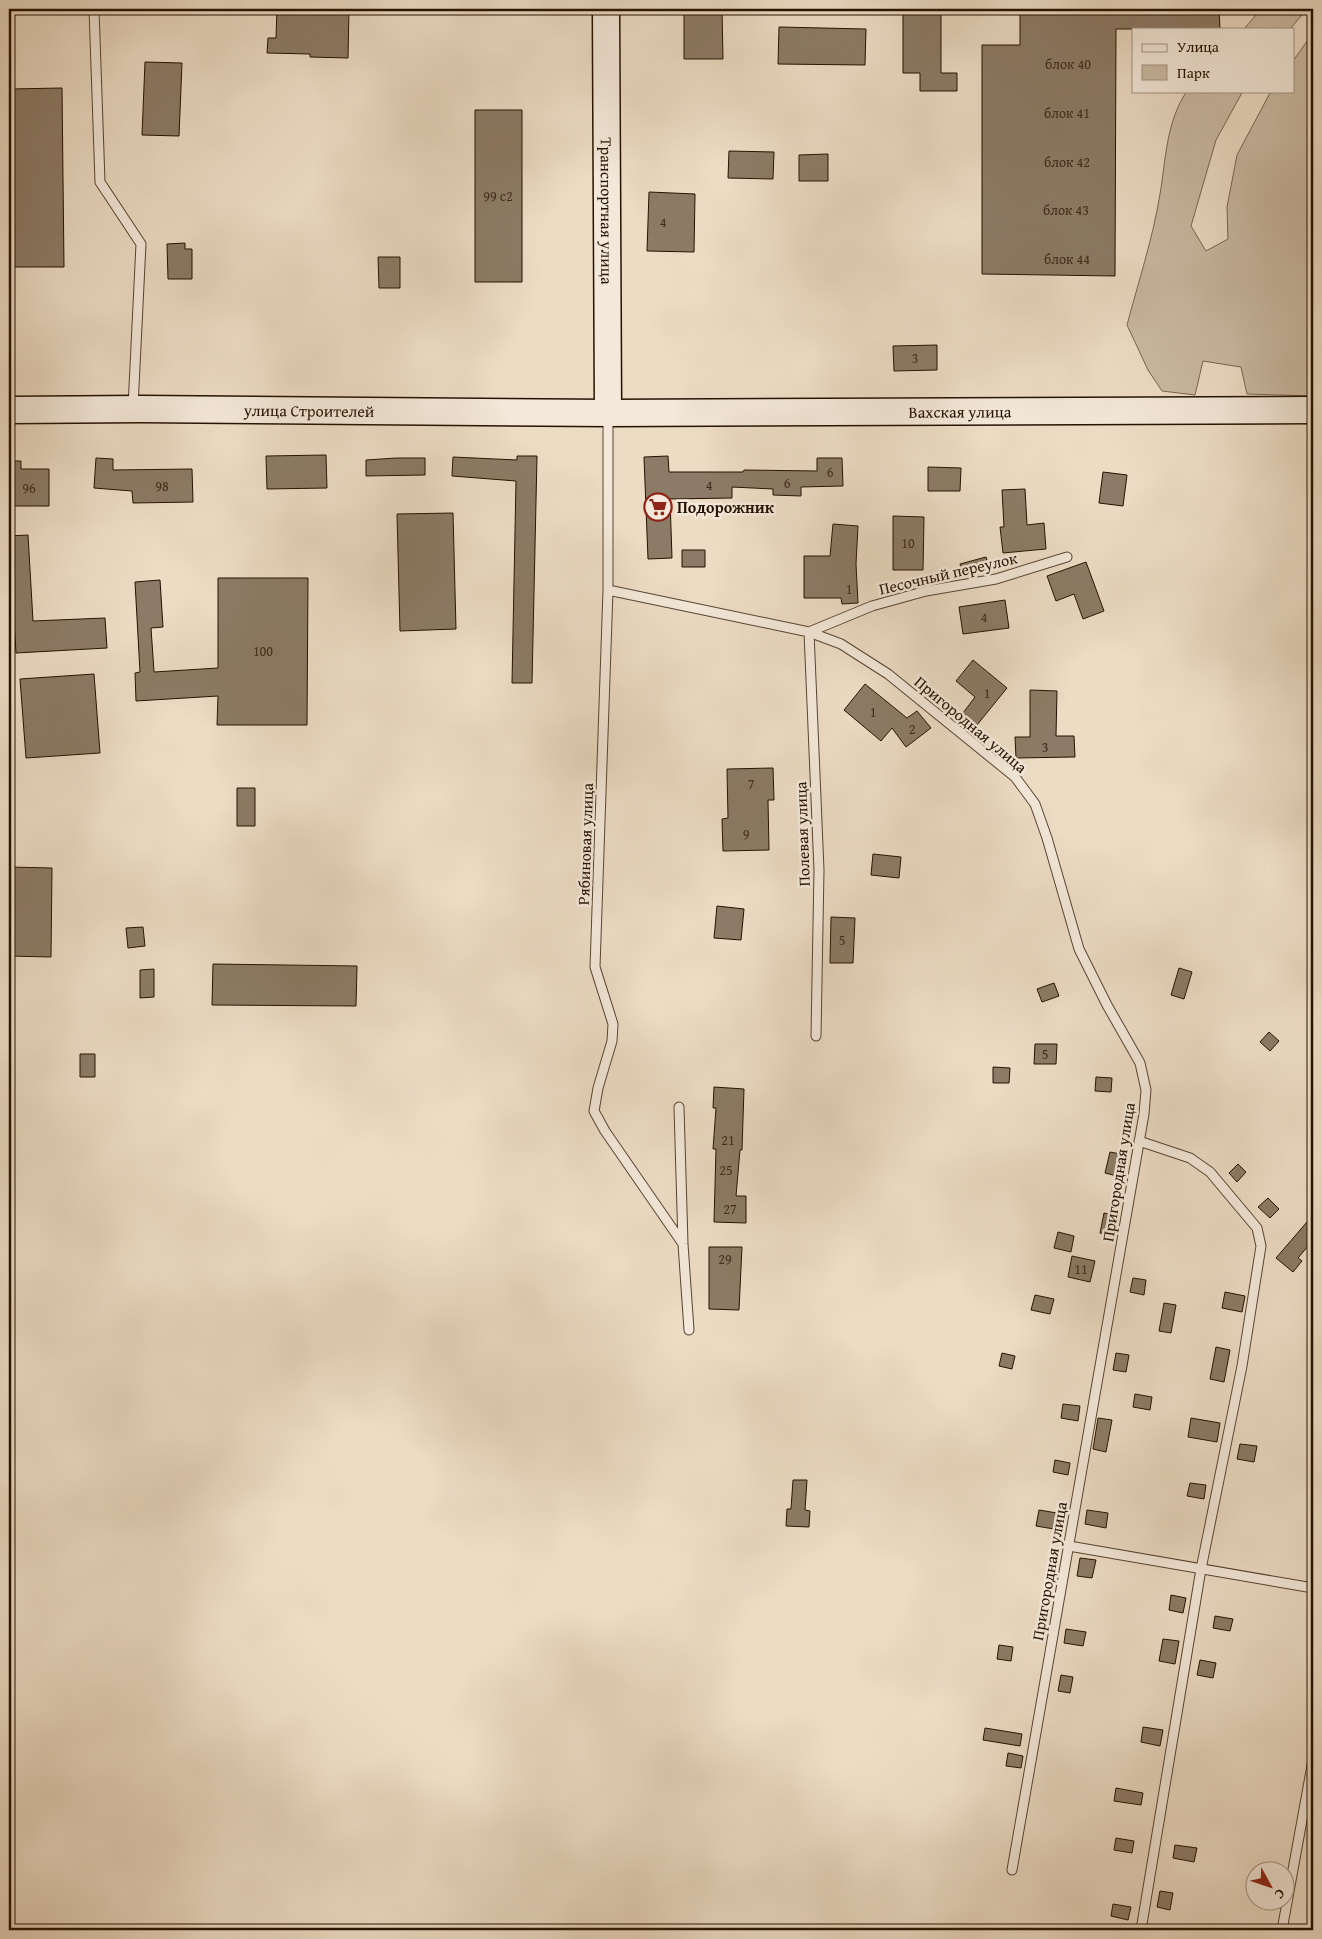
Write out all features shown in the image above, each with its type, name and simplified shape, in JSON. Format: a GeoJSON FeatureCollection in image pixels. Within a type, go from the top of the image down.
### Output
{"type":"FeatureCollection","features":[{"type":"Feature","properties":{"kind":"main road","name":"Транспортная улица"},"geometry":{"type":"LineString","coordinates":[[606,9],[608,413]]}},
{"type":"Feature","properties":{"kind":"main road","name":"улица Строителей"},"geometry":{"type":"LineString","coordinates":[[9,410],[608,413]]}},
{"type":"Feature","properties":{"kind":"main road","name":"Вахская улица"},"geometry":{"type":"LineString","coordinates":[[608,413],[1313,410]]}},
{"type":"Feature","properties":{"kind":"lane"},"geometry":{"type":"LineString","coordinates":[[94,9],[100,182],[141,244],[133,410]]}},
{"type":"Feature","properties":{"kind":"lane","name":"Рябиновая улица"},"geometry":{"type":"LineString","coordinates":[[608,413],[608,590],[595,967],[613,1024],[612,1041],[598,1088],[594,1111],[605,1131],[683,1244]]}},
{"type":"Feature","properties":{"kind":"lane","name":"Песочный переулок"},"geometry":{"type":"LineString","coordinates":[[809,632],[881,604],[926,591],[996,579],[1067,557]]}},
{"type":"Feature","properties":{"kind":"lane","name":"Пригородная улица"},"geometry":{"type":"LineString","coordinates":[[608,590],[809,632],[841,644],[888,674],[1015,777],[1035,804],[1047,838],[1079,949],[1107,1005],[1140,1063],[1146,1090],[1144,1114],[1012,1870]]}},
{"type":"Feature","properties":{"kind":"lane","name":"Полевая улица"},"geometry":{"type":"LineString","coordinates":[[809,632],[819,870],[816,1036]]}},
{"type":"Feature","properties":{"kind":"lane"},"geometry":{"type":"LineString","coordinates":[[679,1107],[683,1244],[689,1330]]}},
{"type":"Feature","properties":{"kind":"lane"},"geometry":{"type":"LineString","coordinates":[[1139,1141],[1190,1158],[1210,1172],[1258,1228],[1261,1246],[1242,1366],[1201,1569],[1141,1930]]}},
{"type":"Feature","properties":{"kind":"lane"},"geometry":{"type":"LineString","coordinates":[[1069,1546],[1313,1588]]}},
{"type":"Feature","properties":{"kind":"lane"},"geometry":{"type":"LineString","coordinates":[[1282,1930],[1313,1760]]}},
{"type":"Feature","properties":{"kind":"green space"},"geometry":{"type":"Polygon","coordinates":[[[1261,9],[1307,9],[1291,28],[1245,28],[1261,9]]]}},
{"type":"Feature","properties":{"kind":"green space"},"geometry":{"type":"Polygon","coordinates":[[[1313,33],[1313,396],[1247,394],[1241,367],[1203,361],[1195,395],[1162,391],[1148,370],[1127,325],[1153,227],[1168,141],[1175,115],[1186,92],[1242,92],[1216,140],[1191,226],[1206,251],[1228,239],[1227,207],[1237,155],[1270,92],[1294,92],[1294,60],[1313,33]]]}},
{"type":"Feature","properties":{"kind":"building"},"geometry":{"type":"Polygon","coordinates":[[[277,9],[349,9],[348,58],[310,57],[310,54],[267,53],[268,38],[276,38],[277,9]]]}},
{"type":"Feature","properties":{"kind":"building"},"geometry":{"type":"Polygon","coordinates":[[[684,9],[722,9],[723,59],[684,59],[684,9]]]}},
{"type":"Feature","properties":{"kind":"building"},"geometry":{"type":"Polygon","coordinates":[[[903,9],[941,9],[941,73],[957,73],[957,91],[920,91],[920,73],[903,73],[903,9]]]}},
{"type":"Feature","properties":{"kind":"building"},"geometry":{"type":"Polygon","coordinates":[[[1020,9],[1219,9],[1220,28],[1116,29],[1115,276],[982,274],[982,45],[1020,45],[1020,9]]]}},
{"type":"Feature","properties":{"kind":"building"},"geometry":{"type":"Polygon","coordinates":[[[779,27],[866,29],[865,65],[778,64],[779,27]]]}},
{"type":"Feature","properties":{"kind":"building"},"geometry":{"type":"Polygon","coordinates":[[[145,62],[182,63],[179,136],[142,135],[145,62]]]}},
{"type":"Feature","properties":{"kind":"building"},"geometry":{"type":"Polygon","coordinates":[[[62,88],[64,267],[9,267],[9,89],[62,88]]]}},
{"type":"Feature","properties":{"kind":"building"},"geometry":{"type":"Polygon","coordinates":[[[475,110],[522,110],[522,282],[475,282],[475,110]]]}},
{"type":"Feature","properties":{"kind":"building"},"geometry":{"type":"Polygon","coordinates":[[[729,151],[774,152],[773,179],[728,178],[729,151]]]}},
{"type":"Feature","properties":{"kind":"building"},"geometry":{"type":"Polygon","coordinates":[[[828,154],[828,181],[799,181],[799,155],[828,154]]]}},
{"type":"Feature","properties":{"kind":"building"},"geometry":{"type":"Polygon","coordinates":[[[649,192],[695,194],[694,252],[647,251],[649,192]]]}},
{"type":"Feature","properties":{"kind":"building"},"geometry":{"type":"Polygon","coordinates":[[[185,243],[185,249],[192,249],[192,279],[168,279],[167,244],[185,243]]]}},
{"type":"Feature","properties":{"kind":"building"},"geometry":{"type":"Polygon","coordinates":[[[378,257],[400,257],[400,288],[379,288],[378,257]]]}},
{"type":"Feature","properties":{"kind":"building"},"geometry":{"type":"Polygon","coordinates":[[[937,345],[937,370],[894,371],[893,346],[937,345]]]}},
{"type":"Feature","properties":{"kind":"building"},"geometry":{"type":"Polygon","coordinates":[[[326,455],[327,488],[267,489],[266,456],[326,455]]]}},
{"type":"Feature","properties":{"kind":"building"},"geometry":{"type":"Polygon","coordinates":[[[517,456],[537,456],[532,683],[512,683],[516,481],[452,476],[453,457],[517,460],[517,456]]]}},
{"type":"Feature","properties":{"kind":"building"},"geometry":{"type":"Polygon","coordinates":[[[668,456],[669,472],[817,471],[817,458],[842,458],[843,486],[801,487],[801,496],[773,495],[773,489],[732,487],[732,498],[670,499],[672,558],[648,559],[644,457],[668,456]]]}},
{"type":"Feature","properties":{"kind":"building"},"geometry":{"type":"Polygon","coordinates":[[[96,458],[113,459],[113,470],[192,469],[193,502],[133,503],[132,491],[94,488],[96,458]]]}},
{"type":"Feature","properties":{"kind":"building"},"geometry":{"type":"Polygon","coordinates":[[[425,458],[425,475],[366,476],[366,460],[425,458]]]}},
{"type":"Feature","properties":{"kind":"building"},"geometry":{"type":"Polygon","coordinates":[[[9,461],[21,461],[21,469],[49,469],[49,506],[9,506],[9,461]]]}},
{"type":"Feature","properties":{"kind":"building"},"geometry":{"type":"Polygon","coordinates":[[[928,467],[961,468],[960,491],[928,491],[928,467]]]}},
{"type":"Feature","properties":{"kind":"building"},"geometry":{"type":"Polygon","coordinates":[[[1103,472],[1127,475],[1123,506],[1099,503],[1103,472]]]}},
{"type":"Feature","properties":{"kind":"building"},"geometry":{"type":"Polygon","coordinates":[[[1025,489],[1027,525],[1044,523],[1046,549],[1003,553],[1000,527],[1004,527],[1002,490],[1025,489]]]}},
{"type":"Feature","properties":{"kind":"building"},"geometry":{"type":"Polygon","coordinates":[[[453,513],[456,629],[400,631],[397,514],[453,513]]]}},
{"type":"Feature","properties":{"kind":"building"},"geometry":{"type":"Polygon","coordinates":[[[893,516],[924,517],[923,570],[893,570],[893,516]]]}},
{"type":"Feature","properties":{"kind":"building"},"geometry":{"type":"Polygon","coordinates":[[[833,524],[858,526],[856,564],[858,603],[842,604],[841,598],[804,598],[804,556],[830,556],[833,524]]]}},
{"type":"Feature","properties":{"kind":"building"},"geometry":{"type":"Polygon","coordinates":[[[28,535],[33,621],[105,618],[107,648],[16,653],[9,536],[28,535]]]}},
{"type":"Feature","properties":{"kind":"building"},"geometry":{"type":"Polygon","coordinates":[[[682,550],[705,550],[705,567],[682,567],[682,550]]]}},
{"type":"Feature","properties":{"kind":"building"},"geometry":{"type":"Polygon","coordinates":[[[986,557],[990,569],[963,576],[960,564],[986,557]]]}},
{"type":"Feature","properties":{"kind":"building"},"geometry":{"type":"Polygon","coordinates":[[[1086,562],[1104,611],[1083,619],[1074,594],[1056,601],[1047,576],[1086,562]]]}},
{"type":"Feature","properties":{"kind":"building"},"geometry":{"type":"Polygon","coordinates":[[[218,578],[308,578],[307,725],[217,725],[218,696],[136,701],[135,673],[140,672],[135,582],[160,580],[163,627],[151,628],[154,672],[218,668],[218,578]]]}},
{"type":"Feature","properties":{"kind":"building"},"geometry":{"type":"Polygon","coordinates":[[[1005,600],[1009,628],[963,634],[959,607],[1005,600]]]}},
{"type":"Feature","properties":{"kind":"building"},"geometry":{"type":"Polygon","coordinates":[[[973,660],[1007,688],[977,725],[963,713],[975,697],[956,681],[973,660]]]}},
{"type":"Feature","properties":{"kind":"building"},"geometry":{"type":"Polygon","coordinates":[[[94,674],[100,753],[26,758],[20,679],[94,674]]]}},
{"type":"Feature","properties":{"kind":"building"},"geometry":{"type":"Polygon","coordinates":[[[865,684],[907,718],[917,711],[931,728],[906,747],[892,728],[881,741],[844,710],[865,684]]]}},
{"type":"Feature","properties":{"kind":"building"},"geometry":{"type":"Polygon","coordinates":[[[1030,690],[1057,691],[1056,736],[1074,736],[1075,757],[1016,758],[1015,737],[1030,737],[1030,690]]]}},
{"type":"Feature","properties":{"kind":"building"},"geometry":{"type":"Polygon","coordinates":[[[773,768],[774,800],[768,800],[769,850],[723,851],[722,819],[728,818],[727,769],[773,768]]]}},
{"type":"Feature","properties":{"kind":"building"},"geometry":{"type":"Polygon","coordinates":[[[237,788],[255,788],[255,826],[237,826],[237,788]]]}},
{"type":"Feature","properties":{"kind":"building"},"geometry":{"type":"Polygon","coordinates":[[[873,854],[901,857],[899,878],[871,875],[873,854]]]}},
{"type":"Feature","properties":{"kind":"building"},"geometry":{"type":"Polygon","coordinates":[[[9,867],[52,868],[51,957],[9,956],[9,867]]]}},
{"type":"Feature","properties":{"kind":"building"},"geometry":{"type":"Polygon","coordinates":[[[717,906],[744,909],[741,940],[714,938],[717,906]]]}},
{"type":"Feature","properties":{"kind":"building"},"geometry":{"type":"Polygon","coordinates":[[[831,917],[855,918],[853,963],[830,963],[831,917]]]}},
{"type":"Feature","properties":{"kind":"building"},"geometry":{"type":"Polygon","coordinates":[[[143,927],[145,946],[128,948],[126,928],[143,927]]]}},
{"type":"Feature","properties":{"kind":"building"},"geometry":{"type":"Polygon","coordinates":[[[213,964],[357,966],[356,1006],[212,1005],[213,964]]]}},
{"type":"Feature","properties":{"kind":"building"},"geometry":{"type":"Polygon","coordinates":[[[1179,968],[1192,972],[1184,999],[1171,995],[1179,968]]]}},
{"type":"Feature","properties":{"kind":"building"},"geometry":{"type":"Polygon","coordinates":[[[154,969],[154,997],[140,998],[140,970],[154,969]]]}},
{"type":"Feature","properties":{"kind":"building"},"geometry":{"type":"Polygon","coordinates":[[[1054,983],[1059,996],[1042,1002],[1037,989],[1054,983]]]}},
{"type":"Feature","properties":{"kind":"building"},"geometry":{"type":"Polygon","coordinates":[[[1269,1032],[1279,1041],[1270,1051],[1260,1042],[1269,1032]]]}},
{"type":"Feature","properties":{"kind":"building"},"geometry":{"type":"Polygon","coordinates":[[[1035,1044],[1057,1044],[1056,1064],[1034,1064],[1035,1044]]]}},
{"type":"Feature","properties":{"kind":"building"},"geometry":{"type":"Polygon","coordinates":[[[80,1054],[95,1054],[95,1077],[80,1077],[80,1054]]]}},
{"type":"Feature","properties":{"kind":"building"},"geometry":{"type":"Polygon","coordinates":[[[993,1067],[1010,1068],[1009,1083],[993,1083],[993,1067]]]}},
{"type":"Feature","properties":{"kind":"building"},"geometry":{"type":"Polygon","coordinates":[[[1096,1077],[1112,1078],[1111,1092],[1095,1091],[1096,1077]]]}},
{"type":"Feature","properties":{"kind":"building"},"geometry":{"type":"Polygon","coordinates":[[[714,1087],[744,1089],[742,1150],[740,1150],[736,1196],[746,1196],[746,1223],[714,1222],[716,1149],[713,1149],[716,1108],[713,1108],[714,1087]]]}},
{"type":"Feature","properties":{"kind":"building"},"geometry":{"type":"Polygon","coordinates":[[[1110,1152],[1126,1155],[1121,1177],[1105,1173],[1110,1152]]]}},
{"type":"Feature","properties":{"kind":"building"},"geometry":{"type":"Polygon","coordinates":[[[1238,1164],[1246,1172],[1237,1182],[1229,1173],[1238,1164]]]}},
{"type":"Feature","properties":{"kind":"building"},"geometry":{"type":"Polygon","coordinates":[[[1268,1198],[1279,1209],[1270,1218],[1258,1207],[1268,1198]]]}},
{"type":"Feature","properties":{"kind":"building"},"geometry":{"type":"Polygon","coordinates":[[[1104,1213],[1117,1216],[1112,1236],[1100,1233],[1104,1213]]]}},
{"type":"Feature","properties":{"kind":"building"},"geometry":{"type":"Polygon","coordinates":[[[1313,1215],[1313,1240],[1298,1258],[1302,1261],[1293,1272],[1276,1258],[1313,1215]]]}},
{"type":"Feature","properties":{"kind":"building"},"geometry":{"type":"Polygon","coordinates":[[[1058,1232],[1074,1236],[1071,1252],[1054,1248],[1058,1232]]]}},
{"type":"Feature","properties":{"kind":"building"},"geometry":{"type":"Polygon","coordinates":[[[709,1247],[742,1247],[739,1310],[709,1309],[709,1247]]]}},
{"type":"Feature","properties":{"kind":"building"},"geometry":{"type":"Polygon","coordinates":[[[1072,1256],[1095,1261],[1090,1282],[1068,1277],[1072,1256]]]}},
{"type":"Feature","properties":{"kind":"building"},"geometry":{"type":"Polygon","coordinates":[[[1133,1278],[1146,1280],[1144,1295],[1130,1292],[1133,1278]]]}},
{"type":"Feature","properties":{"kind":"building"},"geometry":{"type":"Polygon","coordinates":[[[1225,1292],[1245,1296],[1242,1312],[1222,1308],[1225,1292]]]}},
{"type":"Feature","properties":{"kind":"building"},"geometry":{"type":"Polygon","coordinates":[[[1035,1295],[1054,1299],[1050,1314],[1031,1310],[1035,1295]]]}},
{"type":"Feature","properties":{"kind":"building"},"geometry":{"type":"Polygon","coordinates":[[[1164,1303],[1176,1305],[1171,1333],[1159,1331],[1164,1303]]]}},
{"type":"Feature","properties":{"kind":"building"},"geometry":{"type":"Polygon","coordinates":[[[1216,1347],[1230,1350],[1224,1382],[1210,1379],[1216,1347]]]}},
{"type":"Feature","properties":{"kind":"building"},"geometry":{"type":"Polygon","coordinates":[[[1002,1353],[1015,1356],[1012,1369],[999,1366],[1002,1353]]]}},
{"type":"Feature","properties":{"kind":"building"},"geometry":{"type":"Polygon","coordinates":[[[1116,1353],[1129,1355],[1126,1372],[1113,1370],[1116,1353]]]}},
{"type":"Feature","properties":{"kind":"building"},"geometry":{"type":"Polygon","coordinates":[[[1135,1394],[1152,1397],[1150,1410],[1133,1407],[1135,1394]]]}},
{"type":"Feature","properties":{"kind":"building"},"geometry":{"type":"Polygon","coordinates":[[[1063,1404],[1080,1406],[1078,1421],[1061,1418],[1063,1404]]]}},
{"type":"Feature","properties":{"kind":"building"},"geometry":{"type":"Polygon","coordinates":[[[1098,1418],[1112,1420],[1106,1452],[1093,1449],[1098,1418]]]}},
{"type":"Feature","properties":{"kind":"building"},"geometry":{"type":"Polygon","coordinates":[[[1191,1418],[1220,1423],[1217,1442],[1188,1437],[1191,1418]]]}},
{"type":"Feature","properties":{"kind":"building"},"geometry":{"type":"Polygon","coordinates":[[[1240,1444],[1257,1446],[1254,1462],[1237,1459],[1240,1444]]]}},
{"type":"Feature","properties":{"kind":"building"},"geometry":{"type":"Polygon","coordinates":[[[1055,1460],[1070,1463],[1068,1475],[1053,1472],[1055,1460]]]}},
{"type":"Feature","properties":{"kind":"building"},"geometry":{"type":"Polygon","coordinates":[[[793,1480],[807,1480],[805,1510],[810,1511],[809,1527],[786,1526],[787,1509],[791,1509],[793,1480]]]}},
{"type":"Feature","properties":{"kind":"building"},"geometry":{"type":"Polygon","coordinates":[[[1190,1483],[1206,1485],[1204,1499],[1187,1496],[1190,1483]]]}},
{"type":"Feature","properties":{"kind":"building"},"geometry":{"type":"Polygon","coordinates":[[[1039,1510],[1057,1513],[1054,1529],[1036,1526],[1039,1510]]]}},
{"type":"Feature","properties":{"kind":"building"},"geometry":{"type":"Polygon","coordinates":[[[1087,1510],[1108,1513],[1106,1528],[1085,1524],[1087,1510]]]}},
{"type":"Feature","properties":{"kind":"building"},"geometry":{"type":"Polygon","coordinates":[[[1080,1558],[1096,1560],[1092,1578],[1077,1576],[1080,1558]]]}},
{"type":"Feature","properties":{"kind":"building"},"geometry":{"type":"Polygon","coordinates":[[[1171,1595],[1186,1598],[1183,1613],[1169,1610],[1171,1595]]]}},
{"type":"Feature","properties":{"kind":"building"},"geometry":{"type":"Polygon","coordinates":[[[1215,1616],[1233,1619],[1230,1631],[1213,1628],[1215,1616]]]}},
{"type":"Feature","properties":{"kind":"building"},"geometry":{"type":"Polygon","coordinates":[[[1066,1629],[1086,1632],[1083,1646],[1064,1643],[1066,1629]]]}},
{"type":"Feature","properties":{"kind":"building"},"geometry":{"type":"Polygon","coordinates":[[[1163,1639],[1179,1641],[1175,1664],[1159,1661],[1163,1639]]]}},
{"type":"Feature","properties":{"kind":"building"},"geometry":{"type":"Polygon","coordinates":[[[999,1645],[1013,1647],[1011,1661],[997,1659],[999,1645]]]}},
{"type":"Feature","properties":{"kind":"building"},"geometry":{"type":"Polygon","coordinates":[[[1200,1660],[1216,1663],[1213,1678],[1197,1675],[1200,1660]]]}},
{"type":"Feature","properties":{"kind":"building"},"geometry":{"type":"Polygon","coordinates":[[[1061,1675],[1073,1677],[1070,1693],[1058,1691],[1061,1675]]]}},
{"type":"Feature","properties":{"kind":"building"},"geometry":{"type":"Polygon","coordinates":[[[1143,1727],[1163,1730],[1160,1746],[1141,1742],[1143,1727]]]}},
{"type":"Feature","properties":{"kind":"building"},"geometry":{"type":"Polygon","coordinates":[[[985,1728],[1022,1734],[1020,1746],[983,1740],[985,1728]]]}},
{"type":"Feature","properties":{"kind":"building"},"geometry":{"type":"Polygon","coordinates":[[[1008,1753],[1023,1756],[1021,1768],[1006,1766],[1008,1753]]]}},
{"type":"Feature","properties":{"kind":"building"},"geometry":{"type":"Polygon","coordinates":[[[1116,1788],[1143,1793],[1141,1805],[1114,1801],[1116,1788]]]}},
{"type":"Feature","properties":{"kind":"building"},"geometry":{"type":"Polygon","coordinates":[[[1116,1838],[1134,1841],[1132,1853],[1114,1850],[1116,1838]]]}},
{"type":"Feature","properties":{"kind":"building"},"geometry":{"type":"Polygon","coordinates":[[[1175,1845],[1197,1848],[1194,1862],[1173,1858],[1175,1845]]]}},
{"type":"Feature","properties":{"kind":"building"},"geometry":{"type":"Polygon","coordinates":[[[1160,1891],[1173,1893],[1170,1910],[1157,1907],[1160,1891]]]}},
{"type":"Feature","properties":{"kind":"building"},"geometry":{"type":"Polygon","coordinates":[[[1113,1904],[1131,1907],[1128,1920],[1111,1916],[1113,1904]]]}},
{"type":"Feature","properties":{"kind":"place","name":"Подорожник"},"geometry":{"type":"Point","coordinates":[658,507]}}]}
